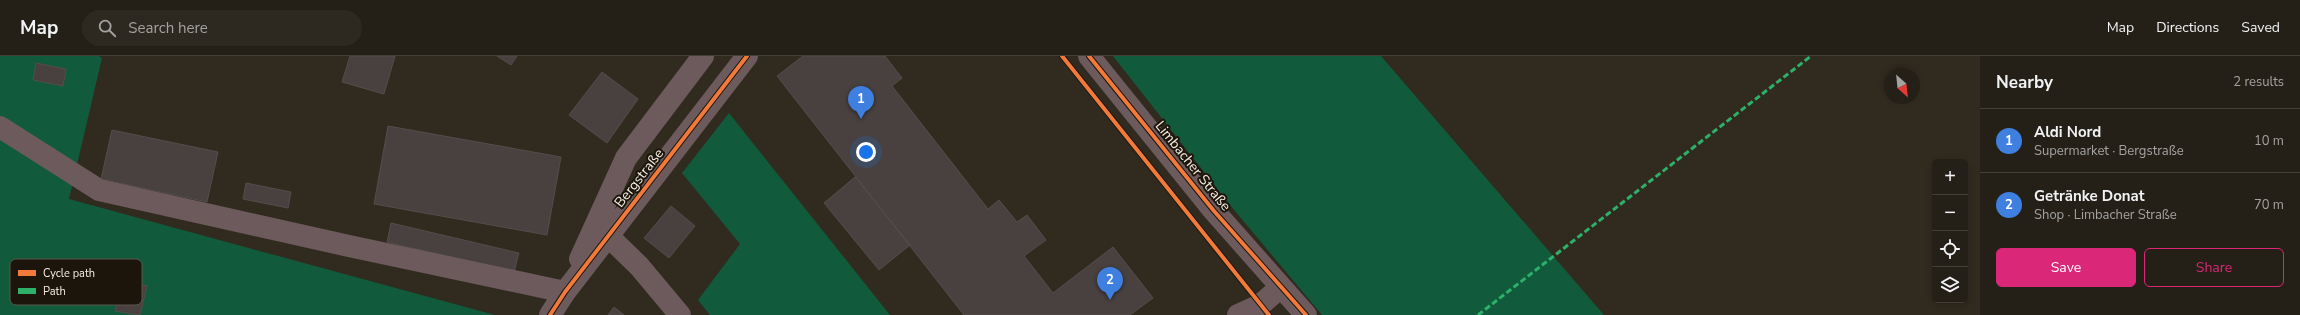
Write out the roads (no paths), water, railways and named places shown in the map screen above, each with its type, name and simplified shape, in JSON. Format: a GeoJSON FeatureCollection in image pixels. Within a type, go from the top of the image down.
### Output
{"type":"FeatureCollection","features":[{"type":"Feature","properties":{"kind":"street","name":"Bergstraße"},"geometry":{"type":"LineString","coordinates":[[565,292],[626,158],[703,56]]}},
{"type":"Feature","properties":{"kind":"street","name":"Bergstraße"},"geometry":{"type":"LineString","coordinates":[[550,315],[565,292],[747,56]]}},
{"type":"Feature","properties":{"kind":"street","name":"Limbacher Straße"},"geometry":{"type":"LineString","coordinates":[[1089,56],[1214,211],[1306,315]]}},
{"type":"Feature","properties":{"kind":"street"},"geometry":{"type":"LineString","coordinates":[[0,127],[98,190],[565,292]]}},
{"type":"Feature","properties":{"kind":"street"},"geometry":{"type":"LineString","coordinates":[[608,236],[639,266],[680,315]]}},
{"type":"Feature","properties":{"kind":"street"},"geometry":{"type":"LineString","coordinates":[[1238,315],[1260,305],[1281,287]]}},
{"type":"Feature","properties":{"kind":"place","name":"Aldi Nord"},"geometry":{"type":"Point","coordinates":[861,119]}},
{"type":"Feature","properties":{"kind":"place","name":"Getränke Donat"},"geometry":{"type":"Point","coordinates":[1110,300]}}]}
